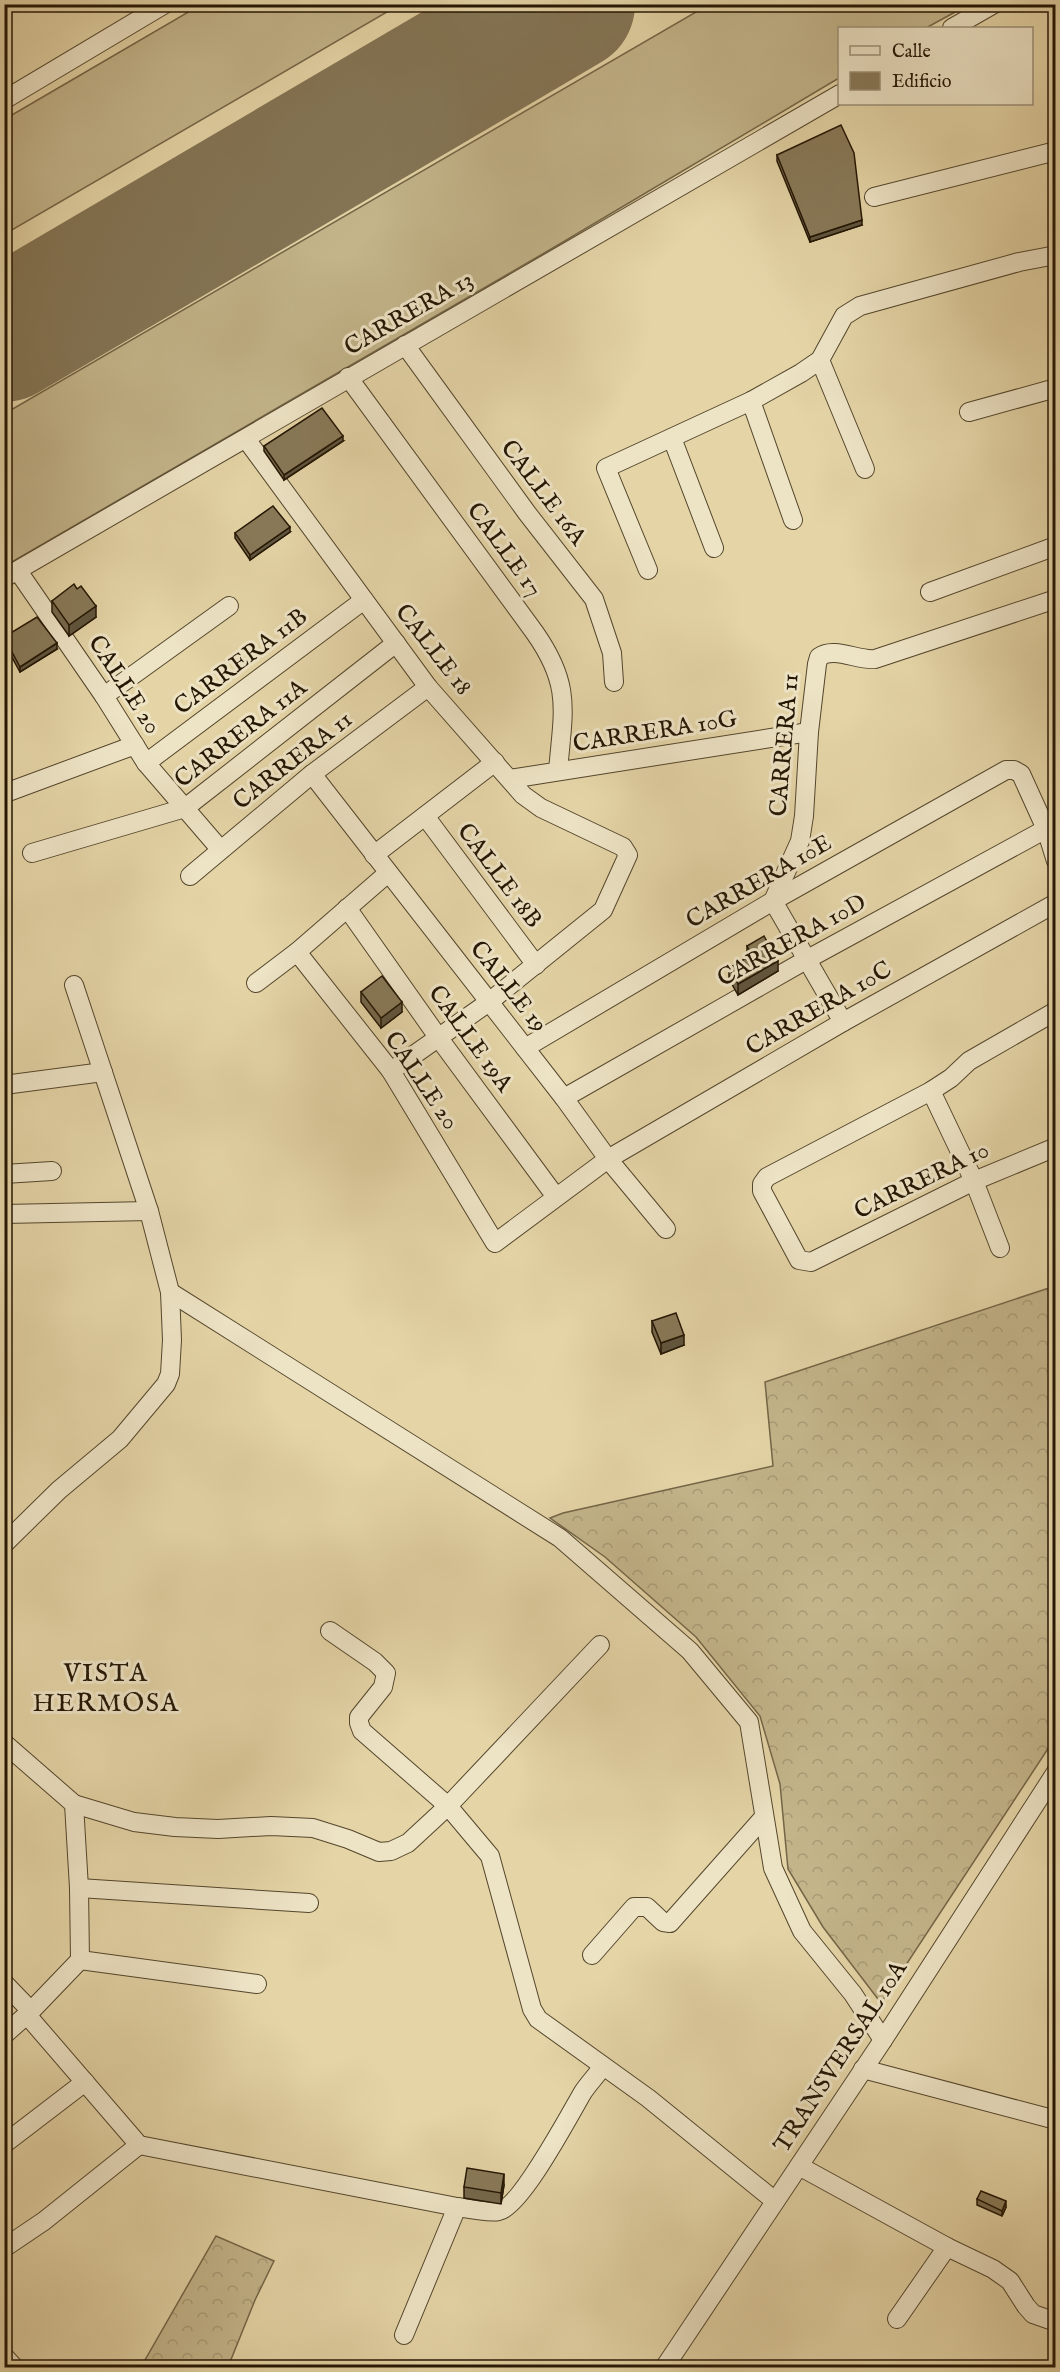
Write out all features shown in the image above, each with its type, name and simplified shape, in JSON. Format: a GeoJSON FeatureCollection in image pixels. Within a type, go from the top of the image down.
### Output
{"type":"FeatureCollection","features":[{"type":"Feature","properties":{"kind":"street"},"geometry":{"type":"LineString","coordinates":[[4,100],[165,4]]}},
{"type":"Feature","properties":{"kind":"street"},"geometry":{"type":"LineString","coordinates":[[954,27],[994,4]]}},
{"type":"Feature","properties":{"kind":"street","name":"CARRERA 13"},"geometry":{"type":"LineString","coordinates":[[11,574],[838,95]]}},
{"type":"Feature","properties":{"kind":"street"},"geometry":{"type":"LineString","coordinates":[[874,197],[1056,151]]}},
{"type":"Feature","properties":{"kind":"street"},"geometry":{"type":"LineString","coordinates":[[648,570],[606,468],[751,401],[801,373],[820,360],[844,316],[860,306],[1019,262],[1056,255]]}},
{"type":"Feature","properties":{"kind":"street","name":"CALLE 16A"},"geometry":{"type":"LineString","coordinates":[[405,345],[527,513],[594,599],[612,653],[614,682]]}},
{"type":"Feature","properties":{"kind":"street"},"geometry":{"type":"LineString","coordinates":[[820,360],[865,468]]}},
{"type":"Feature","properties":{"kind":"street","name":"CALLE 17"},"geometry":{"type":"LineString","coordinates":[[348,377],[535,633],[556,667],[563,691],[558,771]]}},
{"type":"Feature","properties":{"kind":"street"},"geometry":{"type":"LineString","coordinates":[[969,412],[1056,388]]}},
{"type":"Feature","properties":{"kind":"street"},"geometry":{"type":"LineString","coordinates":[[751,401],[793,520]]}},
{"type":"Feature","properties":{"kind":"street"},"geometry":{"type":"LineString","coordinates":[[672,438],[714,548]]}},
{"type":"Feature","properties":{"kind":"street","name":"CALLE 18"},"geometry":{"type":"LineString","coordinates":[[246,439],[428,687],[510,779],[532,803],[622,847],[628,857],[603,910],[536,965]]}},
{"type":"Feature","properties":{"kind":"street"},"geometry":{"type":"LineString","coordinates":[[930,592],[1056,546]]}},
{"type":"Feature","properties":{"kind":"street","name":"CALLE 20"},"geometry":{"type":"LineString","coordinates":[[11,574],[104,696],[146,763],[220,849]]}},
{"type":"Feature","properties":{"kind":"street","name":"CARRERA 11"},"geometry":{"type":"LineString","coordinates":[[773,901],[800,841],[817,664],[823,654],[830,652],[866,660],[875,659],[1056,599]]}},
{"type":"Feature","properties":{"kind":"street","name":"CARRERA 11B"},"geometry":{"type":"LineString","coordinates":[[146,763],[364,600]]}},
{"type":"Feature","properties":{"kind":"street"},"geometry":{"type":"LineString","coordinates":[[104,696],[229,606]]}},
{"type":"Feature","properties":{"kind":"street","name":"CARRERA 11A"},"geometry":{"type":"LineString","coordinates":[[32,853],[185,808],[396,644]]}},
{"type":"Feature","properties":{"kind":"street","name":"CARRERA 11"},"geometry":{"type":"LineString","coordinates":[[190,876],[312,774],[428,687]]}},
{"type":"Feature","properties":{"kind":"street","name":"CARRERA 10G"},"geometry":{"type":"LineString","coordinates":[[510,779],[809,732]]}},
{"type":"Feature","properties":{"kind":"street"},"geometry":{"type":"LineString","coordinates":[[8,792],[135,745]]}},
{"type":"Feature","properties":{"kind":"street"},"geometry":{"type":"LineString","coordinates":[[374,855],[495,762]]}},
{"type":"Feature","properties":{"kind":"street","name":"CARRERA 10E"},"geometry":{"type":"LineString","coordinates":[[525,1048],[773,901],[1005,771],[1014,770],[1021,774],[1046,829]]}},
{"type":"Feature","properties":{"kind":"street","name":"CALLE 19"},"geometry":{"type":"LineString","coordinates":[[312,774],[564,1098],[608,1159],[666,1229]]}},
{"type":"Feature","properties":{"kind":"street","name":"CALLE 18B"},"geometry":{"type":"LineString","coordinates":[[424,816],[536,965]]}},
{"type":"Feature","properties":{"kind":"street"},"geometry":{"type":"LineString","coordinates":[[1046,829],[1056,861]]}},
{"type":"Feature","properties":{"kind":"street","name":"CARRERA 10D"},"geometry":{"type":"LineString","coordinates":[[564,1098],[806,960],[1046,829]]}},
{"type":"Feature","properties":{"kind":"street"},"geometry":{"type":"LineString","coordinates":[[256,983],[297,952],[388,873]]}},
{"type":"Feature","properties":{"kind":"street"},"geometry":{"type":"LineString","coordinates":[[773,901],[843,1022]]}},
{"type":"Feature","properties":{"kind":"street","name":"CARRERA 10C"},"geometry":{"type":"LineString","coordinates":[[495,1243],[608,1159],[843,1022],[1056,903]]}},
{"type":"Feature","properties":{"kind":"street","name":"CALLE 19A"},"geometry":{"type":"LineString","coordinates":[[347,908],[438,1037],[556,1197]]}},
{"type":"Feature","properties":{"kind":"street","name":"CALLE 20"},"geometry":{"type":"LineString","coordinates":[[297,952],[391,1071],[495,1243]]}},
{"type":"Feature","properties":{"kind":"street"},"geometry":{"type":"LineString","coordinates":[[391,1071],[489,1002],[536,965]]}},
{"type":"Feature","properties":{"kind":"street"},"geometry":{"type":"LineString","coordinates":[[4,1544],[59,1490],[120,1439],[166,1384],[170,1374],[172,1340],[170,1292],[149,1211],[74,985]]}},
{"type":"Feature","properties":{"kind":"street"},"geometry":{"type":"LineString","coordinates":[[1000,1248],[974,1181],[931,1091],[951,1078],[969,1061],[1056,1011]]}},
{"type":"Feature","properties":{"kind":"street"},"geometry":{"type":"LineString","coordinates":[[4,1084],[103,1072]]}},
{"type":"Feature","properties":{"kind":"street","name":"CARRERA 10"},"geometry":{"type":"LineString","coordinates":[[931,1091],[767,1178],[762,1184],[762,1191],[799,1260],[811,1262],[974,1181],[1056,1147]]}},
{"type":"Feature","properties":{"kind":"street"},"geometry":{"type":"LineString","coordinates":[[4,1174],[52,1171]]}},
{"type":"Feature","properties":{"kind":"street"},"geometry":{"type":"LineString","coordinates":[[4,1214],[149,1211]]}},
{"type":"Feature","properties":{"kind":"street"},"geometry":{"type":"LineString","coordinates":[[170,1292],[560,1538],[690,1651],[748,1722],[773,1868],[802,1931],[853,1994],[883,2040]]}},
{"type":"Feature","properties":{"kind":"street"},"geometry":{"type":"LineString","coordinates":[[330,1631],[375,1662],[386,1673],[383,1687],[359,1717],[362,1731],[448,1806],[490,1856],[532,2009],[538,2019],[648,2098],[775,2200]]}},
{"type":"Feature","properties":{"kind":"street"},"geometry":{"type":"LineString","coordinates":[[4,1743],[74,1804],[134,1822],[218,1829],[271,1826],[313,1828],[380,1852],[391,1851],[408,1843],[448,1806],[600,1644]]}},
{"type":"Feature","properties":{"kind":"street","name":"TRANSVERSAL 10A"},"geometry":{"type":"LineString","coordinates":[[664,2367],[883,2040],[1056,1772]]}},
{"type":"Feature","properties":{"kind":"street"},"geometry":{"type":"LineString","coordinates":[[4,2035],[29,2013],[80,1960],[74,1804]]}},
{"type":"Feature","properties":{"kind":"street"},"geometry":{"type":"LineString","coordinates":[[592,1955],[634,1907],[645,1906],[663,1922],[670,1923],[764,1816]]}},
{"type":"Feature","properties":{"kind":"street"},"geometry":{"type":"LineString","coordinates":[[79,1888],[309,1903]]}},
{"type":"Feature","properties":{"kind":"street"},"geometry":{"type":"LineString","coordinates":[[80,1960],[257,1984]]}},
{"type":"Feature","properties":{"kind":"street"},"geometry":{"type":"LineString","coordinates":[[4,1983],[139,2145],[457,2207],[500,2211],[509,2205],[532,2176],[585,2090],[603,2066]]}},
{"type":"Feature","properties":{"kind":"street"},"geometry":{"type":"LineString","coordinates":[[863,2069],[1056,2120]]}},
{"type":"Feature","properties":{"kind":"street"},"geometry":{"type":"LineString","coordinates":[[4,2144],[85,2082]]}},
{"type":"Feature","properties":{"kind":"street"},"geometry":{"type":"LineString","coordinates":[[4,2248],[44,2221],[139,2145]]}},
{"type":"Feature","properties":{"kind":"street"},"geometry":{"type":"LineString","coordinates":[[799,2166],[946,2247],[993,2269],[1010,2281],[1033,2314],[1056,2322]]}},
{"type":"Feature","properties":{"kind":"street"},"geometry":{"type":"LineString","coordinates":[[404,2335],[457,2207]]}},
{"type":"Feature","properties":{"kind":"street"},"geometry":{"type":"LineString","coordinates":[[897,2319],[946,2247]]}},
{"type":"Feature","properties":{"kind":"street"},"geometry":{"type":"LineString","coordinates":[[4,2356],[15,2367]]}},
{"type":"Feature","properties":{"kind":"green space"},"geometry":{"type":"Polygon","coordinates":[[[202,4],[399,5],[5,234],[5,119],[202,4]]]}},
{"type":"Feature","properties":{"kind":"green space"},"geometry":{"type":"Polygon","coordinates":[[[708,5],[968,5],[928,27],[838,27],[838,79],[558,245],[5,566],[4,414],[708,5]]]}},
{"type":"Feature","properties":{"kind":"green space"},"geometry":{"type":"Polygon","coordinates":[[[1055,1286],[1055,1738],[881,2003],[823,1927],[788,1869],[780,1784],[760,1716],[696,1637],[605,1557],[550,1518],[563,1513],[773,1466],[765,1382],[1055,1286]]]}},
{"type":"Feature","properties":{"kind":"green space"},"geometry":{"type":"Polygon","coordinates":[[[216,2236],[274,2261],[255,2300],[228,2367],[141,2367],[216,2236]]]}},
{"type":"Feature","properties":{"kind":"building"},"geometry":{"type":"Polygon","coordinates":[[[841,125],[854,153],[862,220],[810,237],[777,155],[841,125]]]}},
{"type":"Feature","properties":{"kind":"building"},"geometry":{"type":"Polygon","coordinates":[[[322,408],[343,436],[284,475],[264,446],[322,408]]]}},
{"type":"Feature","properties":{"kind":"building"},"geometry":{"type":"Polygon","coordinates":[[[273,506],[290,527],[250,555],[235,533],[273,506]]]}},
{"type":"Feature","properties":{"kind":"building"},"geometry":{"type":"Polygon","coordinates":[[[74,584],[77,589],[81,586],[96,606],[69,625],[52,601],[74,584]]]}},
{"type":"Feature","properties":{"kind":"building"},"geometry":{"type":"Polygon","coordinates":[[[37,617],[57,643],[20,667],[4,637],[37,617]]]}},
{"type":"Feature","properties":{"kind":"building"},"geometry":{"type":"Polygon","coordinates":[[[764,936],[778,961],[738,984],[729,968],[752,955],[747,946],[764,936]]]}},
{"type":"Feature","properties":{"kind":"building"},"geometry":{"type":"Polygon","coordinates":[[[382,976],[402,1002],[381,1018],[361,992],[382,976]]]}},
{"type":"Feature","properties":{"kind":"building"},"geometry":{"type":"Polygon","coordinates":[[[676,1313],[684,1335],[661,1343],[652,1321],[676,1313]]]}},
{"type":"Feature","properties":{"kind":"building"},"geometry":{"type":"Polygon","coordinates":[[[467,2168],[504,2174],[501,2193],[464,2187],[467,2168]]]}},
{"type":"Feature","properties":{"kind":"building"},"geometry":{"type":"Polygon","coordinates":[[[981,2191],[1006,2201],[1002,2211],[977,2199],[981,2191]]]}},
{"type":"Feature","properties":{"kind":"runway"},"geometry":{"type":"LineString","coordinates":[[4,335],[568,4]]}},
{"type":"Feature","properties":{"kind":"district","name":"VISTA HERMOSA"},"geometry":{"type":"Point","coordinates":[106,1688]}}]}
